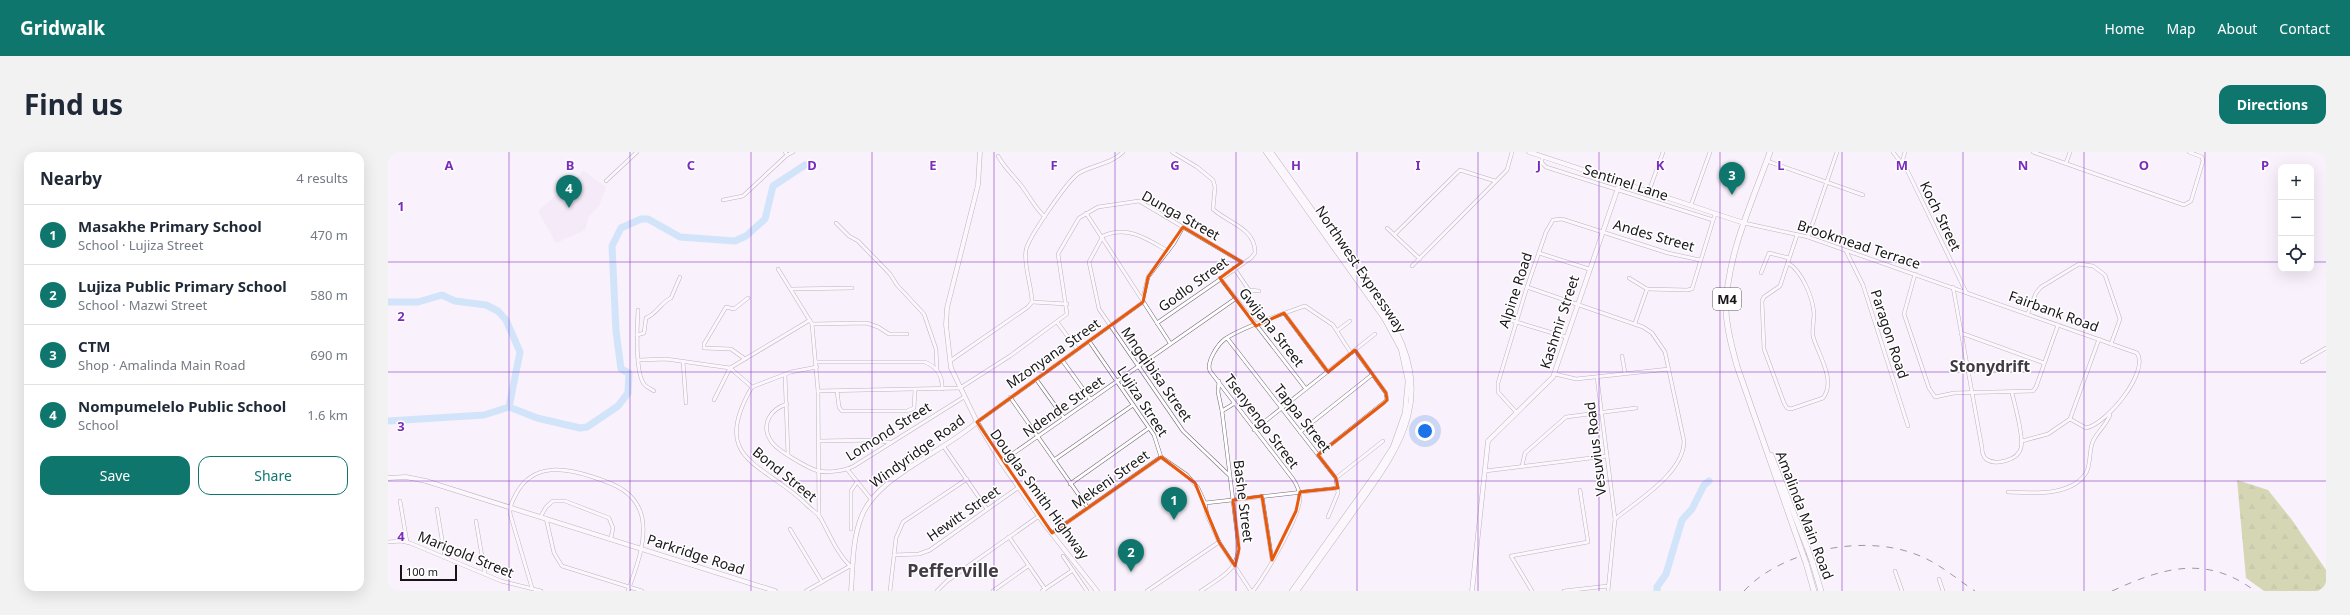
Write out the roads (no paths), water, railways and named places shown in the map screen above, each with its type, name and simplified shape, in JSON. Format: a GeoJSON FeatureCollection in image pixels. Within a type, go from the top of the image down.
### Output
{"type":"FeatureCollection","features":[{"type":"Feature","properties":{"kind":"main road","name":"Northwest Expressway"},"geometry":{"type":"LineString","coordinates":[[1266,152],[1384,318],[1401,349],[1408,381],[1405,413],[1393,447],[1292,591]]}},
{"type":"Feature","properties":{"kind":"main road","name":"Northwest Expressway"},"geometry":{"type":"LineString","coordinates":[[1271,152],[1389,318],[1404,348],[1411,381],[1410,413],[1396,451],[1297,591]]}},
{"type":"Feature","properties":{"kind":"main road","name":"Amalinda Main Road"},"geometry":{"type":"LineString","coordinates":[[1770,152],[1744,223],[1728,280],[1728,328],[1737,366],[1767,447],[1806,562],[1814,591]]}},
{"type":"Feature","properties":{"kind":"main road","name":"Amalinda Main Road"},"geometry":{"type":"LineString","coordinates":[[1767,447],[1780,473],[1812,561],[1821,591]]}},
{"type":"Feature","properties":{"kind":"street"},"geometry":{"type":"LineString","coordinates":[[606,181],[637,152]]}},
{"type":"Feature","properties":{"kind":"street"},"geometry":{"type":"LineString","coordinates":[[722,200],[743,196],[786,154],[793,152]]}},
{"type":"Feature","properties":{"kind":"street","name":"Douglas Smith Highway"},"geometry":{"type":"LineString","coordinates":[[980,152],[978,185],[947,308],[946,326],[953,375],[977,422],[1001,462],[1039,516],[1097,591]]}},
{"type":"Feature","properties":{"kind":"street"},"geometry":{"type":"LineString","coordinates":[[1032,302],[1026,250],[1045,217],[1076,176],[1111,161],[1123,152]]}},
{"type":"Feature","properties":{"kind":"street","name":"Godlo Street"},"geometry":{"type":"LineString","coordinates":[[1157,323],[1242,262],[1251,258],[1255,253],[1250,240],[1240,226],[1213,209],[1215,187],[1211,178],[1172,152]]}},
{"type":"Feature","properties":{"kind":"street"},"geometry":{"type":"LineString","coordinates":[[1412,266],[1507,170],[1512,152]]}},
{"type":"Feature","properties":{"kind":"street"},"geometry":{"type":"LineString","coordinates":[[1529,152],[1744,223]]}},
{"type":"Feature","properties":{"kind":"street"},"geometry":{"type":"LineString","coordinates":[[1649,191],[1662,152]]}},
{"type":"Feature","properties":{"kind":"street"},"geometry":{"type":"LineString","coordinates":[[1691,205],[1710,152]]}},
{"type":"Feature","properties":{"kind":"street"},"geometry":{"type":"LineString","coordinates":[[1808,237],[1837,152]]}},
{"type":"Feature","properties":{"kind":"street","name":"Koch Street"},"geometry":{"type":"LineString","coordinates":[[1893,152],[1902,162],[1966,292]]}},
{"type":"Feature","properties":{"kind":"street"},"geometry":{"type":"LineString","coordinates":[[1902,162],[1905,152]]}},
{"type":"Feature","properties":{"kind":"street"},"geometry":{"type":"LineString","coordinates":[[2033,152],[2184,204],[2189,203],[2203,161],[2202,157],[2191,152]]}},
{"type":"Feature","properties":{"kind":"street"},"geometry":{"type":"LineString","coordinates":[[2066,163],[2070,152]]}},
{"type":"Feature","properties":{"kind":"street"},"geometry":{"type":"LineString","coordinates":[[998,156],[1009,173],[1021,186],[1036,210],[1045,217]]}},
{"type":"Feature","properties":{"kind":"street","name":"Sentinel Lane"},"geometry":{"type":"LineString","coordinates":[[1542,156],[1542,163],[1546,166],[1712,220]]}},
{"type":"Feature","properties":{"kind":"street"},"geometry":{"type":"LineString","coordinates":[[1767,161],[1826,184],[1863,195]]}},
{"type":"Feature","properties":{"kind":"street"},"geometry":{"type":"LineString","coordinates":[[1395,234],[1460,170],[1495,181]]}},
{"type":"Feature","properties":{"kind":"street","name":"Kashmir Street"},"geometry":{"type":"LineString","coordinates":[[1472,591],[1488,441],[1547,385],[1555,374],[1577,303],[1620,182]]}},
{"type":"Feature","properties":{"kind":"street","name":"Dunga Street"},"geometry":{"type":"LineString","coordinates":[[1067,304],[1058,254],[1079,218],[1098,207],[1136,200],[1242,262]]}},
{"type":"Feature","properties":{"kind":"street"},"geometry":{"type":"LineString","coordinates":[[1086,213],[1103,236],[1170,343]]}},
{"type":"Feature","properties":{"kind":"street"},"geometry":{"type":"LineString","coordinates":[[1629,278],[1647,289],[1690,290],[1694,285],[1700,260],[1715,214]]}},
{"type":"Feature","properties":{"kind":"street","name":"Alpine Road"},"geometry":{"type":"LineString","coordinates":[[1517,413],[1500,395],[1497,386],[1527,287],[1549,223],[1555,218],[1602,232]]}},
{"type":"Feature","properties":{"kind":"street"},"geometry":{"type":"LineString","coordinates":[[836,223],[849,236],[858,241],[890,274],[897,285],[924,314],[936,349],[937,370]]}},
{"type":"Feature","properties":{"kind":"street","name":"Brookmead Terrace"},"geometry":{"type":"LineString","coordinates":[[1744,223],[1808,237],[1966,292]]}},
{"type":"Feature","properties":{"kind":"street"},"geometry":{"type":"LineString","coordinates":[[1143,300],[1148,277],[1183,227]]}},
{"type":"Feature","properties":{"kind":"street"},"geometry":{"type":"LineString","coordinates":[[1387,228],[1420,259]]}},
{"type":"Feature","properties":{"kind":"street"},"geometry":{"type":"LineString","coordinates":[[1103,236],[1118,231],[1132,233],[1168,250]]}},
{"type":"Feature","properties":{"kind":"street","name":"Andes Street"},"geometry":{"type":"LineString","coordinates":[[1602,232],[1668,253],[1700,260]]}},
{"type":"Feature","properties":{"kind":"street"},"geometry":{"type":"LineString","coordinates":[[1788,263],[1796,268],[1811,300],[1814,315],[1813,335],[1826,374],[1826,390],[1823,398],[1791,409],[1787,408],[1784,403],[1764,349],[1762,304],[1764,296],[1776,291],[1780,286],[1788,263],[1788,258],[1797,235]]}},
{"type":"Feature","properties":{"kind":"street","name":"Mngqibisa Street"},"geometry":{"type":"LineString","coordinates":[[1103,236],[1090,259],[1089,266],[1096,302],[1110,326],[1186,434],[1230,475]]}},
{"type":"Feature","properties":{"kind":"street","name":"Paragon Road"},"geometry":{"type":"LineString","coordinates":[[1846,250],[1863,285],[1908,426]]}},
{"type":"Feature","properties":{"kind":"street"},"geometry":{"type":"LineString","coordinates":[[1539,253],[1589,269]]}},
{"type":"Feature","properties":{"kind":"street"},"geometry":{"type":"LineString","coordinates":[[1761,273],[1765,258],[1769,253],[1788,258]]}},
{"type":"Feature","properties":{"kind":"street"},"geometry":{"type":"LineString","coordinates":[[2028,313],[2036,293],[2041,287],[2079,264],[2092,266],[2105,275],[2120,319],[2111,344]]}},
{"type":"Feature","properties":{"kind":"street"},"geometry":{"type":"LineString","coordinates":[[1234,268],[1249,290],[1260,291]]}},
{"type":"Feature","properties":{"kind":"street"},"geometry":{"type":"LineString","coordinates":[[778,269],[792,289],[812,324],[818,391],[820,517]]}},
{"type":"Feature","properties":{"kind":"street"},"geometry":{"type":"LineString","coordinates":[[1915,274],[1904,314],[1929,388],[1935,397],[1954,393],[2012,393],[2033,391],[2036,387],[2058,325]]}},
{"type":"Feature","properties":{"kind":"street"},"geometry":{"type":"LineString","coordinates":[[637,334],[644,332],[646,318],[656,314],[666,300],[671,298],[680,277]]}},
{"type":"Feature","properties":{"kind":"street","name":"Gwijana Street"},"geometry":{"type":"LineString","coordinates":[[1220,278],[1306,389]]}},
{"type":"Feature","properties":{"kind":"street"},"geometry":{"type":"LineString","coordinates":[[1527,287],[1635,323],[1648,330],[1665,352],[1684,441],[1683,450],[1666,478],[1615,519]]}},
{"type":"Feature","properties":{"kind":"street"},"geometry":{"type":"LineString","coordinates":[[1953,287],[1983,453],[1989,460],[2003,461],[2013,458],[2020,451],[2022,441],[2012,393]]}},
{"type":"Feature","properties":{"kind":"street"},"geometry":{"type":"LineString","coordinates":[[792,289],[852,288]]}},
{"type":"Feature","properties":{"kind":"street"},"geometry":{"type":"LineString","coordinates":[[1635,323],[1647,289]]}},
{"type":"Feature","properties":{"kind":"street","name":"Fairbank Road"},"geometry":{"type":"LineString","coordinates":[[1966,292],[2134,352],[2139,357],[2139,366],[2128,392],[2110,414]]}},
{"type":"Feature","properties":{"kind":"street"},"geometry":{"type":"LineString","coordinates":[[745,359],[731,349],[704,348],[704,344],[726,307],[734,309],[748,298]]}},
{"type":"Feature","properties":{"kind":"street","name":"Ndende Street"},"geometry":{"type":"LineString","coordinates":[[1001,462],[1235,299]]}},
{"type":"Feature","properties":{"kind":"street","name":"Mzonyana Street"},"geometry":{"type":"LineString","coordinates":[[977,422],[1110,326],[1143,300]]}},
{"type":"Feature","properties":{"kind":"street"},"geometry":{"type":"LineString","coordinates":[[818,391],[837,392],[960,388],[1057,322],[1067,314],[1067,304],[1032,302],[1023,311],[950,362]]}},
{"type":"Feature","properties":{"kind":"street"},"geometry":{"type":"LineString","coordinates":[[1227,338],[1284,313],[1305,306],[1326,319],[1338,330],[1351,353]]}},
{"type":"Feature","properties":{"kind":"street"},"geometry":{"type":"LineString","coordinates":[[638,310],[637,334],[643,384],[654,391]]}},
{"type":"Feature","properties":{"kind":"street"},"geometry":{"type":"LineString","coordinates":[[1284,313],[1328,372]]}},
{"type":"Feature","properties":{"kind":"street"},"geometry":{"type":"LineString","coordinates":[[1503,318],[1566,337]]}},
{"type":"Feature","properties":{"kind":"street"},"geometry":{"type":"LineString","coordinates":[[714,400],[730,368],[810,320]]}},
{"type":"Feature","properties":{"kind":"street"},"geometry":{"type":"LineString","coordinates":[[1338,330],[1350,321]]}},
{"type":"Feature","properties":{"kind":"street"},"geometry":{"type":"LineString","coordinates":[[1057,322],[1077,349]]}},
{"type":"Feature","properties":{"kind":"street"},"geometry":{"type":"LineString","coordinates":[[812,324],[867,323],[878,326],[889,334],[907,334]]}},
{"type":"Feature","properties":{"kind":"street"},"geometry":{"type":"LineString","coordinates":[[1961,333],[2044,362]]}},
{"type":"Feature","properties":{"kind":"street"},"geometry":{"type":"LineString","coordinates":[[1254,430],[1375,334]]}},
{"type":"Feature","properties":{"kind":"street","name":"Tsenyengo Street"},"geometry":{"type":"LineString","coordinates":[[1227,338],[1220,345],[1210,363],[1209,368],[1295,483],[1300,492]]}},
{"type":"Feature","properties":{"kind":"street","name":"Tappa Street"},"geometry":{"type":"LineString","coordinates":[[1227,338],[1336,478],[1338,488],[1337,496],[1328,517]]}},
{"type":"Feature","properties":{"kind":"street"},"geometry":{"type":"LineString","coordinates":[[2022,441],[2048,434],[2070,419],[2099,340]]}},
{"type":"Feature","properties":{"kind":"street","name":"Lujiza Street"},"geometry":{"type":"LineString","coordinates":[[1089,341],[1149,428],[1159,445],[1161,457],[1192,479],[1205,503],[1207,515],[1219,542],[1252,591]]}},
{"type":"Feature","properties":{"kind":"street"},"geometry":{"type":"LineString","coordinates":[[2302,362],[2326,348]]}},
{"type":"Feature","properties":{"kind":"street"},"geometry":{"type":"LineString","coordinates":[[1318,455],[1384,404],[1387,397],[1373,374],[1355,350]]}},
{"type":"Feature","properties":{"kind":"street"},"geometry":{"type":"LineString","coordinates":[[1622,356],[1625,373]]}},
{"type":"Feature","properties":{"kind":"street"},"geometry":{"type":"LineString","coordinates":[[639,360],[666,359],[730,368],[752,387],[785,374],[817,367]]}},
{"type":"Feature","properties":{"kind":"street"},"geometry":{"type":"LineString","coordinates":[[816,362],[918,360],[931,364],[937,370],[942,381],[942,389]]}},
{"type":"Feature","properties":{"kind":"street"},"geometry":{"type":"LineString","coordinates":[[1062,360],[1091,400]]}},
{"type":"Feature","properties":{"kind":"street"},"geometry":{"type":"LineString","coordinates":[[683,361],[686,403]]}},
{"type":"Feature","properties":{"kind":"street"},"geometry":{"type":"LineString","coordinates":[[1555,374],[1571,379],[1668,369]]}},
{"type":"Feature","properties":{"kind":"street"},"geometry":{"type":"LineString","coordinates":[[785,374],[788,455]]}},
{"type":"Feature","properties":{"kind":"street"},"geometry":{"type":"LineString","coordinates":[[1300,432],[1373,374]]}},
{"type":"Feature","properties":{"kind":"street","name":"Vesuvius Road"},"geometry":{"type":"LineString","coordinates":[[1597,377],[1615,519],[1608,591]]}},
{"type":"Feature","properties":{"kind":"street"},"geometry":{"type":"LineString","coordinates":[[1036,379],[1064,418]]}},
{"type":"Feature","properties":{"kind":"street","name":"Bashe Street"},"geometry":{"type":"LineString","coordinates":[[1218,381],[1218,392],[1222,411],[1239,549],[1239,559],[1235,566]]}},
{"type":"Feature","properties":{"kind":"street","name":"Bond Street"},"geometry":{"type":"LineString","coordinates":[[752,387],[739,413],[737,423],[736,435],[742,452],[749,462],[791,490],[820,517],[839,552],[851,567]]}},
{"type":"Feature","properties":{"kind":"street"},"geometry":{"type":"LineString","coordinates":[[837,392],[839,407],[842,410],[906,411],[914,408],[915,390]]}},
{"type":"Feature","properties":{"kind":"street","name":"Lomond Street"},"geometry":{"type":"LineString","coordinates":[[820,471],[847,469],[964,397]]}},
{"type":"Feature","properties":{"kind":"street"},"geometry":{"type":"LineString","coordinates":[[1010,397],[1088,508]]}},
{"type":"Feature","properties":{"kind":"street"},"geometry":{"type":"LineString","coordinates":[[1222,411],[1236,403]]}},
{"type":"Feature","properties":{"kind":"street"},"geometry":{"type":"LineString","coordinates":[[787,404],[774,410],[766,425],[771,442],[788,455],[820,471]]}},
{"type":"Feature","properties":{"kind":"street"},"geometry":{"type":"LineString","coordinates":[[1054,460],[1133,405]]}},
{"type":"Feature","properties":{"kind":"street"},"geometry":{"type":"LineString","coordinates":[[1522,466],[1524,453],[1562,420],[1569,416],[1636,408]]}},
{"type":"Feature","properties":{"kind":"street"},"geometry":{"type":"LineString","coordinates":[[2070,419],[2086,428],[2110,414]]}},
{"type":"Feature","properties":{"kind":"street"},"geometry":{"type":"LineString","coordinates":[[2008,492],[2054,491],[2079,480],[2088,466],[2090,449],[2094,439],[2102,430],[2110,414]]}},
{"type":"Feature","properties":{"kind":"street","name":"Windyridge Road"},"geometry":{"type":"LineString","coordinates":[[851,591],[851,567],[858,527],[865,507],[884,486],[944,447],[977,422]]}},
{"type":"Feature","properties":{"kind":"street"},"geometry":{"type":"LineString","coordinates":[[1070,484],[1149,428]]}},
{"type":"Feature","properties":{"kind":"street"},"geometry":{"type":"LineString","coordinates":[[819,441],[877,440],[891,443]]}},
{"type":"Feature","properties":{"kind":"street"},"geometry":{"type":"LineString","coordinates":[[1336,478],[1383,441]]}},
{"type":"Feature","properties":{"kind":"street"},"geometry":{"type":"LineString","coordinates":[[944,447],[987,509]]}},
{"type":"Feature","properties":{"kind":"street"},"geometry":{"type":"LineString","coordinates":[[1485,471],[1607,456]]}},
{"type":"Feature","properties":{"kind":"street","name":"Mekeni Street"},"geometry":{"type":"LineString","coordinates":[[1052,533],[1161,457]]}},
{"type":"Feature","properties":{"kind":"street"},"geometry":{"type":"LineString","coordinates":[[532,588],[511,517],[510,507],[519,488],[534,475],[552,469],[573,471],[607,482],[629,494],[638,506],[642,517],[641,548],[629,589]]}},
{"type":"Feature","properties":{"kind":"street"},"geometry":{"type":"LineString","coordinates":[[847,469],[871,499]]}},
{"type":"Feature","properties":{"kind":"street","name":"Parkridge Road"},"geometry":{"type":"LineString","coordinates":[[388,478],[401,477],[420,479],[611,538],[772,591]]}},
{"type":"Feature","properties":{"kind":"street"},"geometry":{"type":"LineString","coordinates":[[890,591],[896,538],[903,522],[967,479]]}},
{"type":"Feature","properties":{"kind":"street"},"geometry":{"type":"LineString","coordinates":[[851,528],[851,491],[856,482]]}},
{"type":"Feature","properties":{"kind":"street","name":"Hewitt Street"},"geometry":{"type":"LineString","coordinates":[[894,555],[919,554],[930,550],[1019,487]]}},
{"type":"Feature","properties":{"kind":"street"},"geometry":{"type":"LineString","coordinates":[[1205,503],[1338,488]]}},
{"type":"Feature","properties":{"kind":"street"},"geometry":{"type":"LineString","coordinates":[[1532,591],[1511,556],[1588,542],[1580,490]]}},
{"type":"Feature","properties":{"kind":"street"},"geometry":{"type":"LineString","coordinates":[[1252,591],[1272,560],[1296,511],[1300,492]]}},
{"type":"Feature","properties":{"kind":"street"},"geometry":{"type":"LineString","coordinates":[[1262,496],[1272,560]]}},
{"type":"Feature","properties":{"kind":"street"},"geometry":{"type":"LineString","coordinates":[[541,516],[551,502],[556,500],[565,501],[609,518],[613,528],[611,538]]}},
{"type":"Feature","properties":{"kind":"street","name":"Marigold Street"},"geometry":{"type":"LineString","coordinates":[[400,501],[407,542]]}},
{"type":"Feature","properties":{"kind":"street"},"geometry":{"type":"LineString","coordinates":[[437,509],[446,558]]}},
{"type":"Feature","properties":{"kind":"street"},"geometry":{"type":"LineString","coordinates":[[937,591],[947,581],[1039,516]]}},
{"type":"Feature","properties":{"kind":"street"},"geometry":{"type":"LineString","coordinates":[[546,518],[554,553],[562,566],[629,589],[642,591]]}},
{"type":"Feature","properties":{"kind":"street"},"geometry":{"type":"LineString","coordinates":[[476,521],[485,574]]}},
{"type":"Feature","properties":{"kind":"street"},"geometry":{"type":"LineString","coordinates":[[790,529],[822,582]]}},
{"type":"Feature","properties":{"kind":"street"},"geometry":{"type":"LineString","coordinates":[[1008,537],[1044,590],[1073,570]]}},
{"type":"Feature","properties":{"kind":"street","name":"Marigold Street"},"geometry":{"type":"LineString","coordinates":[[388,542],[407,542],[501,581],[541,591]]}},
{"type":"Feature","properties":{"kind":"street"},"geometry":{"type":"LineString","coordinates":[[1147,591],[1219,542]]}},
{"type":"Feature","properties":{"kind":"street"},"geometry":{"type":"LineString","coordinates":[[1063,556],[1087,591]]}},
{"type":"Feature","properties":{"kind":"street"},"geometry":{"type":"LineString","coordinates":[[992,591],[1028,566]]}},
{"type":"Feature","properties":{"kind":"street"},"geometry":{"type":"LineString","coordinates":[[1201,591],[1235,566]]}},
{"type":"Feature","properties":{"kind":"street"},"geometry":{"type":"LineString","coordinates":[[806,591],[851,567]]}},
{"type":"Feature","properties":{"kind":"street"},"geometry":{"type":"LineString","coordinates":[[1895,571],[1902,591]]}},
{"type":"Feature","properties":{"kind":"street"},"geometry":{"type":"LineString","coordinates":[[1939,579],[1944,591]]}},
{"type":"Feature","properties":{"kind":"street"},"geometry":{"type":"LineString","coordinates":[[1564,591],[1608,586]]}},
{"type":"Feature","properties":{"kind":"waterway"},"geometry":{"type":"LineString","coordinates":[[388,421],[484,415],[509,407],[537,418],[580,428],[587,427],[618,406],[628,393],[629,373],[621,369],[616,331],[612,246],[621,228],[641,219],[648,219],[680,237],[735,241],[746,236],[765,219],[773,186],[805,165]]}},
{"type":"Feature","properties":{"kind":"waterway"},"geometry":{"type":"LineString","coordinates":[[388,302],[418,302],[442,295],[455,301],[486,305],[498,311],[506,320],[520,352],[509,407]]}},
{"type":"Feature","properties":{"kind":"waterway"},"geometry":{"type":"LineString","coordinates":[[1657,591],[1657,587],[1666,574],[1682,520],[1692,509],[1704,485],[1709,481]]}},
{"type":"Feature","properties":{"kind":"railway"},"geometry":{"type":"LineString","coordinates":[[1744,591],[1760,577],[1779,565],[1801,556],[1848,546],[1894,548],[1915,554],[1931,561],[1975,591]]}},
{"type":"Feature","properties":{"kind":"railway"},"geometry":{"type":"LineString","coordinates":[[2112,591],[2149,576],[2184,568],[2219,572],[2237,579],[2255,591]]}},
{"type":"Feature","properties":{"kind":"place","name":"CTM"},"geometry":{"type":"Point","coordinates":[1732,195]}},
{"type":"Feature","properties":{"kind":"place","name":"Nompumelelo Public School"},"geometry":{"type":"Point","coordinates":[569,208]}},
{"type":"Feature","properties":{"kind":"place","name":"Masakhe Primary School"},"geometry":{"type":"Point","coordinates":[1174,520]}},
{"type":"Feature","properties":{"kind":"place","name":"Lujiza Public Primary School"},"geometry":{"type":"Point","coordinates":[1131,572]}},
{"type":"Feature","properties":{"kind":"district","name":"Stonydrift"},"geometry":{"type":"Point","coordinates":[1990,366]}},
{"type":"Feature","properties":{"kind":"district","name":"Pefferville"},"geometry":{"type":"Point","coordinates":[953,570]}}]}
